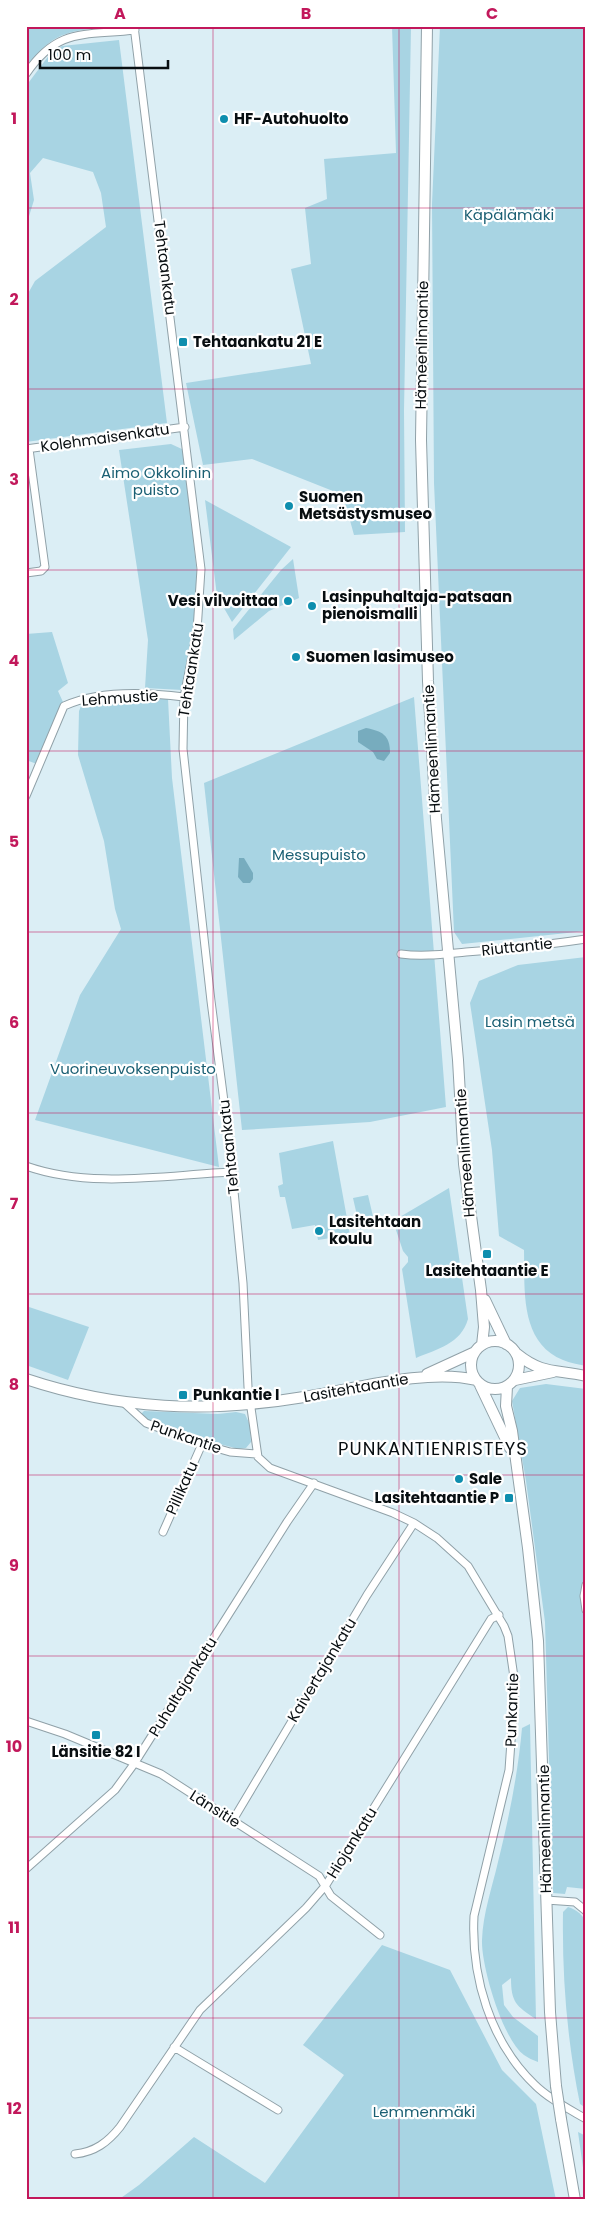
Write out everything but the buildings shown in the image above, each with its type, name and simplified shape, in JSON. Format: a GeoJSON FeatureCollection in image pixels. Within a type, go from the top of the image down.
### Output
{"type":"FeatureCollection","features":[{"type":"Feature","properties":{"kind":"main road","name":"Hämeenlinnantie"},"geometry":{"type":"LineString","coordinates":[[427,26],[421,440],[428,681],[436,820],[458,1060],[464,1164],[484,1326],[479,1348]]}},
{"type":"Feature","properties":{"kind":"main road","name":"Hämeenlinnantie"},"geometry":{"type":"LineString","coordinates":[[481,1290],[506,1344]]}},
{"type":"Feature","properties":{"kind":"main road"},"geometry":{"type":"LineString","coordinates":[[554,1372],[491,1389],[478,1382],[471,1367],[479,1348],[496,1341],[506,1344],[532,1366],[554,1372],[586,1376]]}},
{"type":"Feature","properties":{"kind":"main road","name":"Lasitehtaantie"},"geometry":{"type":"LineString","coordinates":[[420,1378],[479,1348]]}},
{"type":"Feature","properties":{"kind":"main road"},"geometry":{"type":"LineString","coordinates":[[511,1383],[520,1366],[516,1352]]}},
{"type":"Feature","properties":{"kind":"main road","name":"Lasitehtaantie"},"geometry":{"type":"LineString","coordinates":[[26,1379],[78,1394],[123,1402],[198,1407],[252,1405],[420,1378],[456,1375],[478,1382]]}},
{"type":"Feature","properties":{"kind":"main road","name":"Hämeenlinnantie"},"geometry":{"type":"LineString","coordinates":[[478,1382],[495,1413],[514,1458]]}},
{"type":"Feature","properties":{"kind":"main road","name":"Hämeenlinnantie"},"geometry":{"type":"LineString","coordinates":[[511,1383],[506,1406],[512,1431],[514,1458],[532,1576],[538,1640],[550,2012],[556,2086],[574,2200]]}},
{"type":"Feature","properties":{"kind":"street"},"geometry":{"type":"LineString","coordinates":[[26,74],[42,54],[55,42],[77,36],[134,28]]}},
{"type":"Feature","properties":{"kind":"street","name":"Tehtaankatu"},"geometry":{"type":"LineString","coordinates":[[134,28],[184,427],[201,587],[198,631],[184,697],[183,748],[232,1172],[252,1405]]}},
{"type":"Feature","properties":{"kind":"street","name":"Kolehmaisenkatu"},"geometry":{"type":"LineString","coordinates":[[28,449],[184,427]]}},
{"type":"Feature","properties":{"kind":"street"},"geometry":{"type":"LineString","coordinates":[[26,573],[41,571],[45,567],[28,449]]}},
{"type":"Feature","properties":{"kind":"street","name":"Lehmustie"},"geometry":{"type":"LineString","coordinates":[[26,796],[64,706],[76,700],[114,696],[155,694],[184,697]]}},
{"type":"Feature","properties":{"kind":"street","name":"Riuttantie"},"geometry":{"type":"LineString","coordinates":[[401,954],[419,957],[449,955],[586,939]]}},
{"type":"Feature","properties":{"kind":"street"},"geometry":{"type":"LineString","coordinates":[[26,1166],[57,1174],[99,1178],[158,1177],[232,1172]]}},
{"type":"Feature","properties":{"kind":"street","name":"Punkantie"},"geometry":{"type":"LineString","coordinates":[[123,1402],[146,1423],[202,1444],[241,1454],[257,1454],[260,1460],[270,1468],[414,1522],[437,1538],[468,1566],[499,1615],[508,1636],[512,1662],[514,1710],[509,1770],[474,1916],[473,1935],[479,1984],[499,2035],[525,2073],[548,2095],[586,2119]]}},
{"type":"Feature","properties":{"kind":"street"},"geometry":{"type":"LineString","coordinates":[[252,1405],[257,1454]]}},
{"type":"Feature","properties":{"kind":"street","name":"Pillikatu"},"geometry":{"type":"LineString","coordinates":[[163,1532],[202,1444]]}},
{"type":"Feature","properties":{"kind":"street","name":"Puhaltajankatu"},"geometry":{"type":"LineString","coordinates":[[26,1869],[114,1790],[134,1764],[282,1530],[314,1483]]}},
{"type":"Feature","properties":{"kind":"street","name":"Kaivertajankatu"},"geometry":{"type":"LineString","coordinates":[[232,1820],[367,1596],[414,1522]]}},
{"type":"Feature","properties":{"kind":"street"},"geometry":{"type":"LineString","coordinates":[[586,1585],[584,1596],[586,1610]]}},
{"type":"Feature","properties":{"kind":"street","name":"Hiojankatu"},"geometry":{"type":"LineString","coordinates":[[75,2154],[98,2147],[110,2139],[208,2000],[306,1908],[326,1885],[491,1619],[499,1615]]}},
{"type":"Feature","properties":{"kind":"street","name":"Länsitie"},"geometry":{"type":"LineString","coordinates":[[26,1720],[162,1774],[319,1876],[331,1896],[380,1935]]}},
{"type":"Feature","properties":{"kind":"street"},"geometry":{"type":"LineString","coordinates":[[546,1900],[575,1902],[586,1910]]}},
{"type":"Feature","properties":{"kind":"street"},"geometry":{"type":"LineString","coordinates":[[174,2047],[278,2110]]}},
{"type":"Feature","properties":{"kind":"green space"},"geometry":{"type":"Polygon","coordinates":[[[26,26],[119,26],[80,30],[61,36],[46,45],[26,69],[26,26]]]}},
{"type":"Feature","properties":{"kind":"green space"},"geometry":{"type":"Polygon","coordinates":[[[392,26],[411,26],[404,411],[405,532],[354,535],[343,495],[252,459],[203,465],[186,383],[311,364],[291,269],[311,264],[305,208],[327,199],[324,159],[396,153],[392,26]]]}},
{"type":"Feature","properties":{"kind":"green space","name":"Käpälämäki"},"geometry":{"type":"Polygon","coordinates":[[[440,26],[586,26],[586,931],[462,944],[454,932],[434,483],[432,204],[440,26]]]}},
{"type":"Feature","properties":{"kind":"green space"},"geometry":{"type":"Polygon","coordinates":[[[119,40],[167,423],[26,442],[26,297],[35,281],[106,227],[101,193],[93,172],[43,158],[30,173],[34,200],[26,226],[26,86],[50,54],[62,46],[119,40]]]}},
{"type":"Feature","properties":{"kind":"green space","name":"Aimo Okkolinin puisto"},"geometry":{"type":"Polygon","coordinates":[[[171,444],[184,450],[198,585],[195,630],[182,690],[145,688],[148,640],[119,450],[171,444]]]}},
{"type":"Feature","properties":{"kind":"green space"},"geometry":{"type":"Polygon","coordinates":[[[205,500],[291,547],[232,622],[217,596],[205,500]]]}},
{"type":"Feature","properties":{"kind":"green space"},"geometry":{"type":"Polygon","coordinates":[[[293,559],[299,598],[269,611],[234,640],[233,629],[281,570],[293,559]]]}},
{"type":"Feature","properties":{"kind":"green space"},"geometry":{"type":"Polygon","coordinates":[[[52,632],[68,683],[58,691],[63,702],[37,764],[26,760],[26,634],[52,632]]]}},
{"type":"Feature","properties":{"kind":"green space","name":"Messupuisto"},"geometry":{"type":"Polygon","coordinates":[[[414,697],[446,1107],[370,1122],[242,1130],[204,783],[414,697]]]}},
{"type":"Feature","properties":{"kind":"green space","name":"Vuorineuvoksenpuisto"},"geometry":{"type":"Polygon","coordinates":[[[135,698],[168,699],[172,778],[219,1167],[35,1120],[80,995],[121,929],[115,909],[104,841],[78,755],[79,711],[82,704],[135,698]]]}},
{"type":"Feature","properties":{"kind":"green space","name":"Lasin metsä"},"geometry":{"type":"Polygon","coordinates":[[[586,957],[586,1366],[563,1360],[549,1352],[538,1341],[527,1313],[524,1250],[499,1236],[492,1150],[470,1003],[479,981],[518,965],[586,957]]]}},
{"type":"Feature","properties":{"kind":"green space"},"geometry":{"type":"Polygon","coordinates":[[[333,1141],[350,1235],[318,1240],[315,1225],[292,1229],[285,1197],[280,1197],[278,1186],[283,1184],[279,1153],[333,1141]]]}},
{"type":"Feature","properties":{"kind":"green space"},"geometry":{"type":"Polygon","coordinates":[[[449,1188],[468,1319],[465,1327],[454,1340],[447,1345],[416,1358],[402,1269],[408,1262],[408,1257],[403,1251],[393,1221],[449,1188]]]}},
{"type":"Feature","properties":{"kind":"green space"},"geometry":{"type":"Polygon","coordinates":[[[368,1195],[375,1225],[360,1229],[353,1198],[368,1195]]]}},
{"type":"Feature","properties":{"kind":"green space"},"geometry":{"type":"Polygon","coordinates":[[[26,1306],[89,1327],[68,1380],[26,1365],[26,1306]]]}},
{"type":"Feature","properties":{"kind":"green space"},"geometry":{"type":"Polygon","coordinates":[[[546,1384],[586,1389],[586,1587],[581,1593],[586,1608],[586,1889],[567,1887],[565,1894],[553,1893],[545,1622],[526,1481],[512,1401],[520,1388],[546,1384]]]}},
{"type":"Feature","properties":{"kind":"green space"},"geometry":{"type":"Polygon","coordinates":[[[144,1411],[218,1414],[236,1412],[245,1414],[250,1425],[251,1442],[246,1448],[239,1449],[192,1437],[147,1420],[141,1414],[144,1411]]]}},
{"type":"Feature","properties":{"kind":"green space"},"geometry":{"type":"Polygon","coordinates":[[[530,1724],[536,2019],[516,2003],[512,1993],[511,1978],[502,1985],[504,2005],[513,2017],[538,2036],[538,2062],[526,2056],[516,2047],[501,2019],[489,1984],[482,1940],[486,1910],[513,1795],[522,1728],[530,1724]]]}},
{"type":"Feature","properties":{"kind":"green space"},"geometry":{"type":"Polygon","coordinates":[[[568,1907],[580,1913],[586,1924],[586,2108],[580,2104],[566,2008],[563,1912],[568,1907]]]}},
{"type":"Feature","properties":{"kind":"green space","name":"Lemmenmäki"},"geometry":{"type":"Polygon","coordinates":[[[382,1945],[450,1970],[502,2070],[536,2104],[556,2200],[118,2200],[139,2185],[194,2137],[265,2183],[344,2075],[303,2045],[382,1945]]]}},
{"type":"Feature","properties":{"kind":"green space"},"geometry":{"type":"Polygon","coordinates":[[[578,2132],[586,2136],[586,2189],[578,2132]]]}},
{"type":"Feature","properties":{"kind":"shaded area"},"geometry":{"type":"Polygon","coordinates":[[[366,728],[381,732],[387,738],[390,753],[384,761],[377,759],[373,752],[358,742],[358,731],[366,728]]]}},
{"type":"Feature","properties":{"kind":"shaded area"},"geometry":{"type":"Polygon","coordinates":[[[239,858],[244,858],[253,873],[253,879],[250,883],[243,883],[238,877],[239,858]]]}},
{"type":"Feature","properties":{"kind":"place","name":"HF-Autohuolto"},"geometry":{"type":"Point","coordinates":[224,119]}},
{"type":"Feature","properties":{"kind":"place","name":"Tehtaankatu 21 E"},"geometry":{"type":"Point","coordinates":[183,342]}},
{"type":"Feature","properties":{"kind":"place","name":"Suomen Metsästysmuseo"},"geometry":{"type":"Point","coordinates":[289,506]}},
{"type":"Feature","properties":{"kind":"place","name":"Vesi vilvoittaa"},"geometry":{"type":"Point","coordinates":[288,601]}},
{"type":"Feature","properties":{"kind":"place","name":"Lasinpuhaltaja-patsaan pienoismalli"},"geometry":{"type":"Point","coordinates":[312,606]}},
{"type":"Feature","properties":{"kind":"place","name":"Suomen lasimuseo"},"geometry":{"type":"Point","coordinates":[296,657]}},
{"type":"Feature","properties":{"kind":"place","name":"Lasitehtaan koulu"},"geometry":{"type":"Point","coordinates":[319,1231]}},
{"type":"Feature","properties":{"kind":"place","name":"Lasitehtaantie E"},"geometry":{"type":"Point","coordinates":[487,1254]}},
{"type":"Feature","properties":{"kind":"place","name":"Punkantie I"},"geometry":{"type":"Point","coordinates":[183,1395]}},
{"type":"Feature","properties":{"kind":"place","name":"Sale"},"geometry":{"type":"Point","coordinates":[459,1479]}},
{"type":"Feature","properties":{"kind":"place","name":"Lasitehtaantie P"},"geometry":{"type":"Point","coordinates":[509,1498]}},
{"type":"Feature","properties":{"kind":"place","name":"Länsitie 82 I"},"geometry":{"type":"Point","coordinates":[96,1735]}},
{"type":"Feature","properties":{"kind":"district","name":"PUNKANTIENRISTEYS"},"geometry":{"type":"Point","coordinates":[433,1449]}}]}
